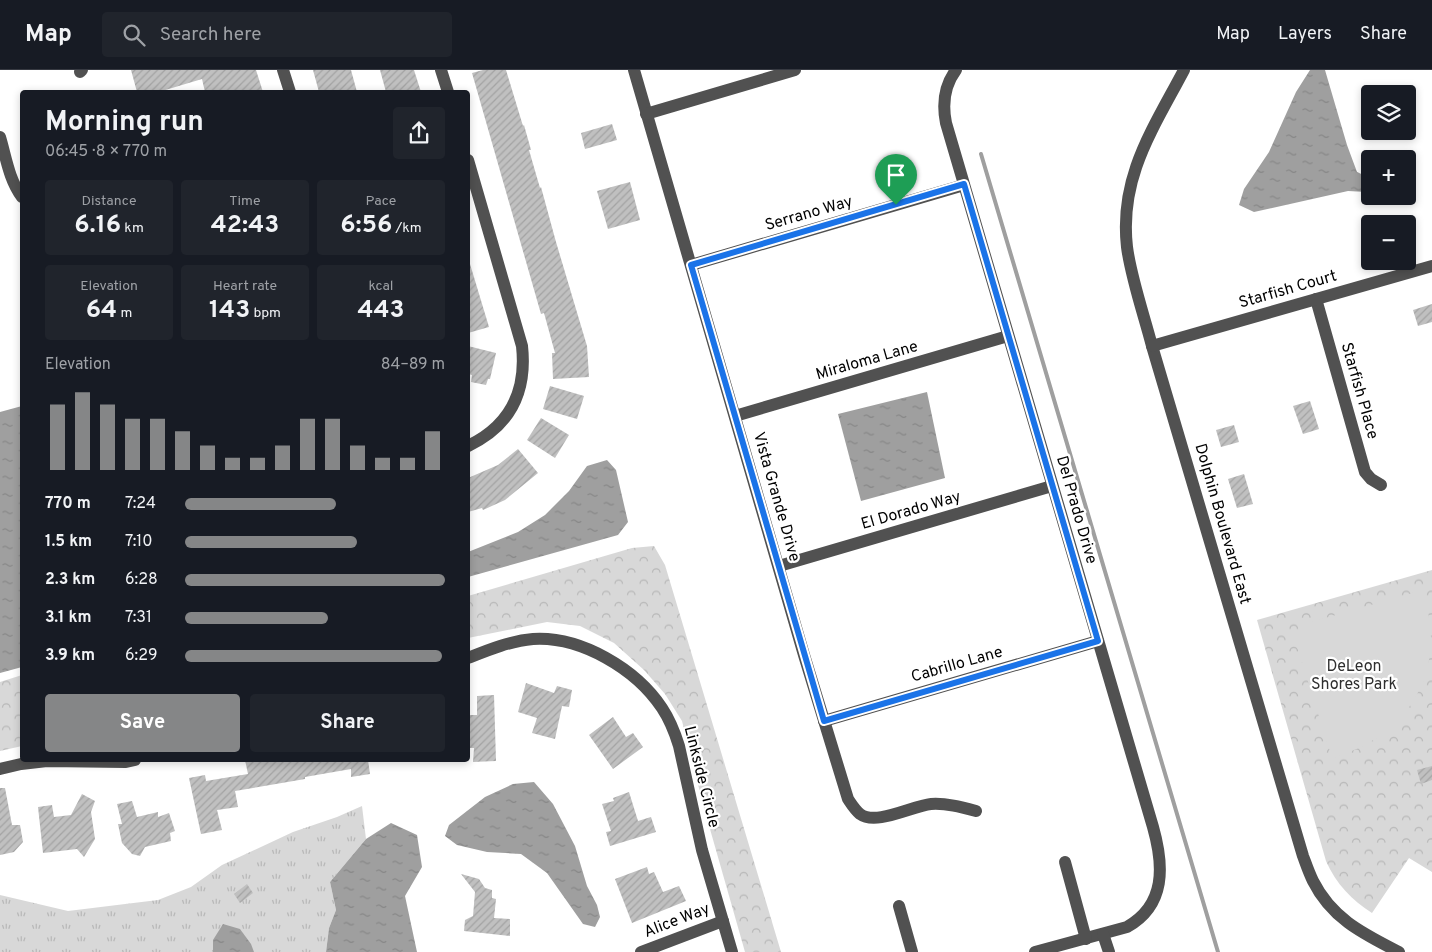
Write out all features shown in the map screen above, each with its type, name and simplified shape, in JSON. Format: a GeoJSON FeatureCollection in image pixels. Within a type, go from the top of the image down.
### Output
{"type":"FeatureCollection","features":[{"type":"Feature","properties":{"kind":"street"},"geometry":{"type":"LineString","coordinates":[[283,70],[289,90]]}},
{"type":"Feature","properties":{"kind":"street"},"geometry":{"type":"LineString","coordinates":[[441,70],[447,90]]}},
{"type":"Feature","properties":{"kind":"street","name":"Vista Grande Drive"},"geometry":{"type":"LineString","coordinates":[[634,70],[848,799],[862,816],[870,818],[929,804],[946,804],[976,811]]}},
{"type":"Feature","properties":{"kind":"street"},"geometry":{"type":"LineString","coordinates":[[646,114],[795,70]]}},
{"type":"Feature","properties":{"kind":"street","name":"Del Prado Drive"},"geometry":{"type":"LineString","coordinates":[[956,70],[946,88],[944,112],[1159,848],[1159,882],[1154,898],[1138,921],[1127,927],[1035,952]]}},
{"type":"Feature","properties":{"kind":"street","name":"Dolphin Boulevard East"},"geometry":{"type":"LineString","coordinates":[[1184,70],[1143,146],[1132,174],[1127,204],[1126,234],[1128,256],[1152,346],[1303,856],[1312,880],[1320,894],[1346,922],[1358,931],[1399,952]]}},
{"type":"Feature","properties":{"kind":"street"},"geometry":{"type":"LineString","coordinates":[[0,136],[12,179],[20,194]]}},
{"type":"Feature","properties":{"kind":"street"},"geometry":{"type":"LineString","coordinates":[[470,167],[522,346],[524,367],[519,390],[510,410],[494,430],[470,445]]}},
{"type":"Feature","properties":{"kind":"street","name":"Serrano Way"},"geometry":{"type":"LineString","coordinates":[[691,265],[964,184]]}},
{"type":"Feature","properties":{"kind":"street","name":"Starfish Court"},"geometry":{"type":"LineString","coordinates":[[1152,346],[1432,266]]}},
{"type":"Feature","properties":{"kind":"street","name":"Starfish Place"},"geometry":{"type":"LineString","coordinates":[[1316,299],[1366,472],[1371,479],[1381,485]]}},
{"type":"Feature","properties":{"kind":"street","name":"Miraloma Lane"},"geometry":{"type":"LineString","coordinates":[[735,416],[1008,336]]}},
{"type":"Feature","properties":{"kind":"street","name":"El Dorado Way"},"geometry":{"type":"LineString","coordinates":[[779,566],[1052,486]]}},
{"type":"Feature","properties":{"kind":"street","name":"Linkside Circle"},"geometry":{"type":"LineString","coordinates":[[470,657],[489,650],[534,639],[559,641],[584,648],[604,657],[619,666],[642,685],[662,708],[674,731],[702,850],[732,952]]}},
{"type":"Feature","properties":{"kind":"street","name":"Cabrillo Lane"},"geometry":{"type":"LineString","coordinates":[[824,721],[1098,641]]}},
{"type":"Feature","properties":{"kind":"street"},"geometry":{"type":"LineString","coordinates":[[0,769],[38,762]]}},
{"type":"Feature","properties":{"kind":"street"},"geometry":{"type":"LineString","coordinates":[[1065,862],[1086,939]]}},
{"type":"Feature","properties":{"kind":"street"},"geometry":{"type":"LineString","coordinates":[[899,906],[912,952]]}},
{"type":"Feature","properties":{"kind":"street","name":"Alice Way"},"geometry":{"type":"LineString","coordinates":[[641,952],[723,921]]}},
{"type":"Feature","properties":{"kind":"street"},"geometry":{"type":"LineString","coordinates":[[1103,934],[1108,952]]}},
{"type":"Feature","properties":{"kind":"green space"},"geometry":{"type":"Polygon","coordinates":[[[654,546],[665,565],[781,952],[745,952],[704,808],[682,721],[665,694],[644,670],[614,643],[580,626],[547,622],[470,638],[470,595],[632,548],[654,546]]]}},
{"type":"Feature","properties":{"kind":"green space","name":"DeLeon Shores Park"},"geometry":{"type":"Polygon","coordinates":[[[1432,570],[1432,872],[1409,858],[1372,913],[1345,891],[1326,861],[1257,620],[1432,570]]]}},
{"type":"Feature","properties":{"kind":"green space"},"geometry":{"type":"Polygon","coordinates":[[[1423,590],[1430,621],[1431,639],[1429,661],[1423,682],[1414,700],[1388,730],[1352,751],[1332,758],[1294,637],[1301,625],[1423,590]]]}},
{"type":"Feature","properties":{"kind":"green space"},"geometry":{"type":"Polygon","coordinates":[[[20,676],[20,746],[0,751],[0,682],[20,676]]]}},
{"type":"Feature","properties":{"kind":"green space"},"geometry":{"type":"Polygon","coordinates":[[[362,806],[366,839],[330,882],[336,910],[329,928],[326,952],[0,952],[0,895],[68,911],[158,900],[191,887],[222,865],[293,832],[362,806]]]}},
{"type":"Feature","properties":{"kind":"water"},"geometry":{"type":"Polygon","coordinates":[[[1310,70],[1325,70],[1347,145],[1357,172],[1361,174],[1361,192],[1348,191],[1254,212],[1239,205],[1244,189],[1269,152],[1296,92],[1310,70]]]}},
{"type":"Feature","properties":{"kind":"water"},"geometry":{"type":"Polygon","coordinates":[[[927,392],[945,478],[861,501],[838,414],[927,392]]]}},
{"type":"Feature","properties":{"kind":"water"},"geometry":{"type":"Polygon","coordinates":[[[20,407],[20,668],[0,673],[0,412],[20,407]]]}},
{"type":"Feature","properties":{"kind":"water"},"geometry":{"type":"Polygon","coordinates":[[[607,460],[616,470],[628,522],[618,535],[470,576],[470,551],[518,532],[545,515],[569,491],[587,466],[607,460]]]}},
{"type":"Feature","properties":{"kind":"water"},"geometry":{"type":"Polygon","coordinates":[[[534,782],[553,804],[575,846],[587,886],[597,905],[600,917],[595,927],[583,924],[547,873],[521,854],[487,852],[457,845],[445,836],[449,825],[485,797],[513,784],[534,782]]]}},
{"type":"Feature","properties":{"kind":"water"},"geometry":{"type":"Polygon","coordinates":[[[391,823],[417,835],[422,867],[405,896],[417,952],[326,952],[329,928],[336,910],[330,882],[366,839],[391,823]]]}},
{"type":"Feature","properties":{"kind":"water"},"geometry":{"type":"Polygon","coordinates":[[[223,924],[240,929],[251,944],[254,952],[213,952],[213,940],[223,924]]]}},
{"type":"Feature","properties":{"kind":"building"},"geometry":{"type":"Polygon","coordinates":[[[131,70],[256,70],[262,90],[205,90],[202,79],[165,90],[136,90],[131,70]]]}},
{"type":"Feature","properties":{"kind":"building"},"geometry":{"type":"Polygon","coordinates":[[[313,70],[351,70],[356,90],[318,90],[313,70]]]}},
{"type":"Feature","properties":{"kind":"building"},"geometry":{"type":"Polygon","coordinates":[[[380,70],[414,70],[420,90],[385,90],[380,70]]]}},
{"type":"Feature","properties":{"kind":"building"},"geometry":{"type":"Polygon","coordinates":[[[483,70],[506,70],[524,125],[531,150],[529,150],[587,346],[589,377],[553,379],[552,353],[555,353],[544,313],[541,314],[472,73],[483,70]]]}},
{"type":"Feature","properties":{"kind":"building"},"geometry":{"type":"Polygon","coordinates":[[[612,124],[617,140],[585,149],[581,133],[612,124]]]}},
{"type":"Feature","properties":{"kind":"building"},"geometry":{"type":"Polygon","coordinates":[[[630,182],[640,220],[608,229],[597,191],[630,182]]]}},
{"type":"Feature","properties":{"kind":"building"},"geometry":{"type":"Polygon","coordinates":[[[470,264],[489,327],[470,332],[470,264]]]}},
{"type":"Feature","properties":{"kind":"building"},"geometry":{"type":"Polygon","coordinates":[[[1432,304],[1432,322],[1418,326],[1413,310],[1432,304]]]}},
{"type":"Feature","properties":{"kind":"building"},"geometry":{"type":"Polygon","coordinates":[[[470,346],[496,353],[490,379],[488,379],[486,385],[471,382],[472,375],[470,374],[470,346]]]}},
{"type":"Feature","properties":{"kind":"building"},"geometry":{"type":"Polygon","coordinates":[[[550,386],[584,396],[577,419],[543,409],[550,386]]]}},
{"type":"Feature","properties":{"kind":"building"},"geometry":{"type":"Polygon","coordinates":[[[1310,401],[1319,429],[1303,434],[1293,406],[1310,401]]]}},
{"type":"Feature","properties":{"kind":"building"},"geometry":{"type":"Polygon","coordinates":[[[541,418],[569,435],[555,458],[527,440],[541,418]]]}},
{"type":"Feature","properties":{"kind":"building"},"geometry":{"type":"Polygon","coordinates":[[[1234,425],[1239,442],[1221,447],[1216,430],[1234,425]]]}},
{"type":"Feature","properties":{"kind":"building"},"geometry":{"type":"Polygon","coordinates":[[[518,449],[538,473],[505,500],[483,510],[482,508],[470,511],[470,477],[498,465],[518,449]]]}},
{"type":"Feature","properties":{"kind":"building"},"geometry":{"type":"Polygon","coordinates":[[[1244,474],[1253,504],[1237,508],[1228,479],[1244,474]]]}},
{"type":"Feature","properties":{"kind":"building"},"geometry":{"type":"Polygon","coordinates":[[[526,683],[554,693],[557,686],[572,690],[569,707],[562,706],[555,739],[532,733],[537,718],[518,712],[526,683]]]}},
{"type":"Feature","properties":{"kind":"building"},"geometry":{"type":"Polygon","coordinates":[[[494,695],[496,761],[473,762],[474,748],[470,748],[470,715],[477,715],[477,696],[494,695]]]}},
{"type":"Feature","properties":{"kind":"building"},"geometry":{"type":"Polygon","coordinates":[[[613,717],[626,737],[633,733],[643,747],[613,769],[589,735],[613,717]]]}},
{"type":"Feature","properties":{"kind":"building"},"geometry":{"type":"Polygon","coordinates":[[[245,762],[368,762],[370,774],[351,777],[351,769],[235,791],[238,807],[217,810],[222,830],[201,834],[189,778],[205,775],[206,781],[248,774],[245,762]]]}},
{"type":"Feature","properties":{"kind":"building"},"geometry":{"type":"Polygon","coordinates":[[[1432,766],[1432,780],[1421,784],[1417,770],[1432,766]]]}},
{"type":"Feature","properties":{"kind":"building"},"geometry":{"type":"Polygon","coordinates":[[[0,788],[5,788],[12,825],[20,825],[23,842],[14,852],[0,855],[0,788]]]}},
{"type":"Feature","properties":{"kind":"building"},"geometry":{"type":"Polygon","coordinates":[[[629,792],[638,821],[651,817],[656,832],[610,846],[606,832],[611,831],[602,804],[614,801],[613,798],[629,792]]]}},
{"type":"Feature","properties":{"kind":"building"},"geometry":{"type":"Polygon","coordinates":[[[82,794],[95,801],[91,812],[95,839],[84,857],[77,849],[43,853],[38,807],[52,805],[54,817],[71,815],[82,794]]]}},
{"type":"Feature","properties":{"kind":"building"},"geometry":{"type":"Polygon","coordinates":[[[132,801],[137,817],[158,812],[158,817],[169,813],[175,831],[170,833],[171,841],[145,847],[140,856],[132,854],[122,843],[118,824],[122,824],[117,804],[132,801]]]}},
{"type":"Feature","properties":{"kind":"building"},"geometry":{"type":"Polygon","coordinates":[[[647,867],[649,874],[654,872],[663,892],[679,886],[686,901],[632,923],[615,879],[647,867]]]}},
{"type":"Feature","properties":{"kind":"building"},"geometry":{"type":"Polygon","coordinates":[[[461,874],[479,879],[485,888],[492,890],[492,898],[496,899],[494,918],[510,919],[510,936],[464,931],[465,920],[473,916],[475,892],[461,874]]]}},
{"type":"Feature","properties":{"kind":"building"},"geometry":{"type":"Polygon","coordinates":[[[247,884],[253,893],[240,903],[234,894],[247,884]]]}},
{"type":"Feature","properties":{"kind":"waterway"},"geometry":{"type":"LineString","coordinates":[[981,154],[1218,952]]}},
{"type":"Feature","properties":{"kind":"route"},"geometry":{"type":"LineString","coordinates":[[964,184],[1098,641],[824,721],[691,265],[896,205],[964,184]]}}]}
